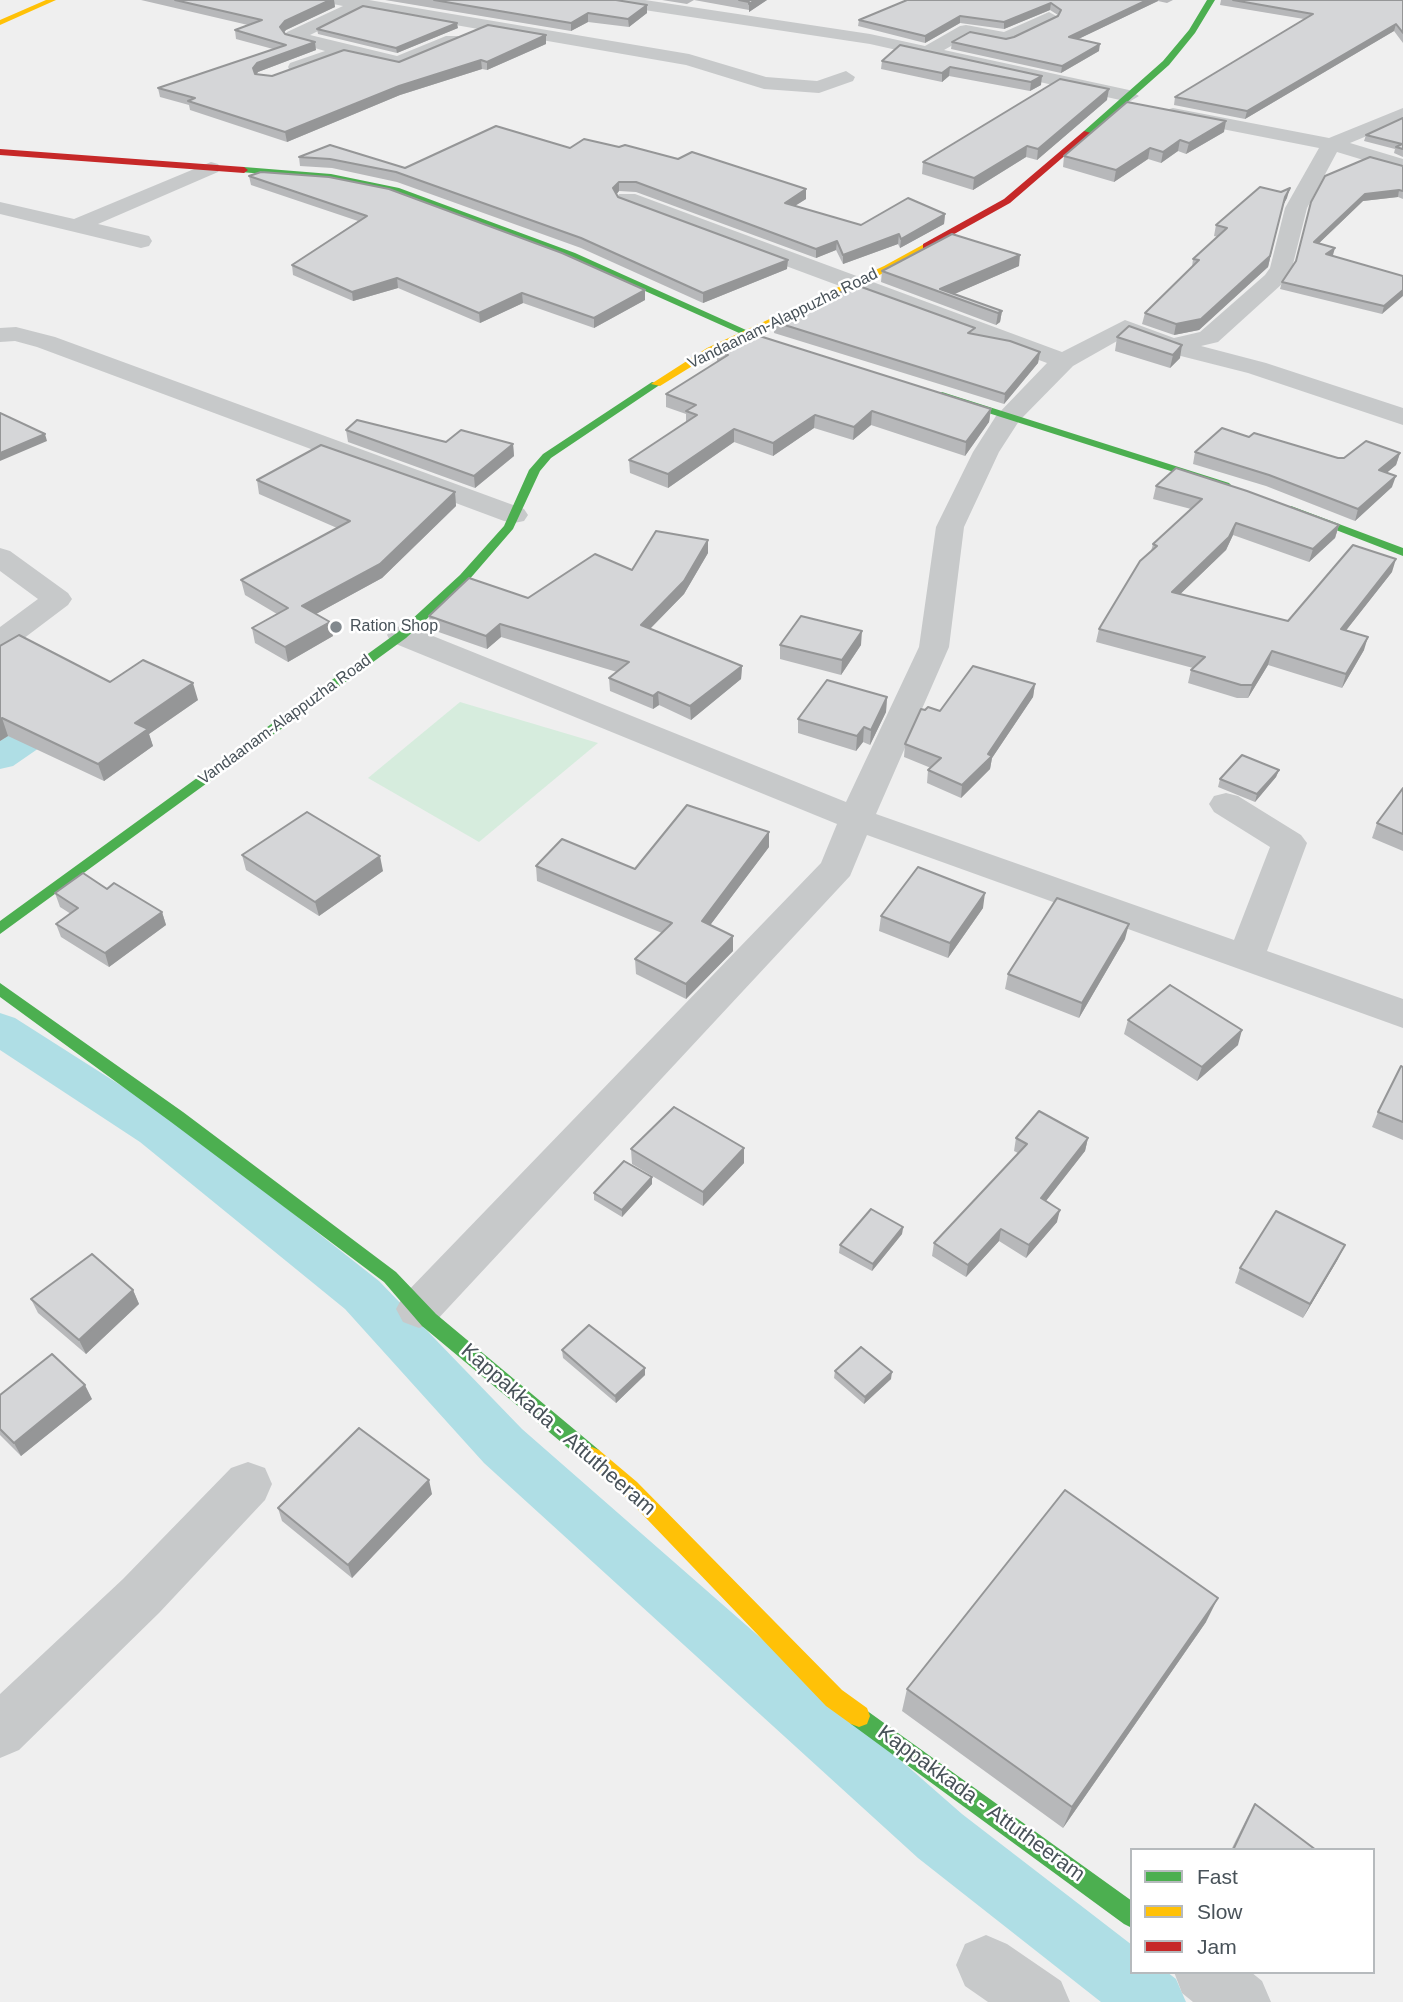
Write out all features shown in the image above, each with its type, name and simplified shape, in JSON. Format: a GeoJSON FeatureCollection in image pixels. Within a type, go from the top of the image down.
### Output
{"type":"FeatureCollection","features":[{"type":"Feature","properties":{"kind":"main road"},"geometry":{"type":"LineString","coordinates":[[0,23],[52,0]]}},
{"type":"Feature","properties":{"kind":"main road","name":"Vandaanam-Alappuzha Road"},"geometry":{"type":"LineString","coordinates":[[0,929],[402,635],[464,578],[509,527],[535,470],[547,456],[604,416],[711,350],[887,268],[1007,201],[1166,63],[1192,31],[1211,0]]}},
{"type":"Feature","properties":{"kind":"main road"},"geometry":{"type":"LineString","coordinates":[[0,152],[331,177],[396,190],[572,255],[746,334],[772,342]]}},
{"type":"Feature","properties":{"kind":"main road"},"geometry":{"type":"LineString","coordinates":[[930,392],[1242,491]]}},
{"type":"Feature","properties":{"kind":"main road"},"geometry":{"type":"LineString","coordinates":[[1278,504],[1403,552]]}},
{"type":"Feature","properties":{"kind":"main road","name":"Kappakkada - Attutheeram"},"geometry":{"type":"LineString","coordinates":[[0,989],[177,1117],[390,1277],[419,1309],[630,1488],[834,1698],[1084,1878],[1130,1914]]}},
{"type":"Feature","properties":{"kind":"street"},"geometry":{"type":"LineString","coordinates":[[339,0],[689,60],[764,83],[819,87],[846,77]]}},
{"type":"Feature","properties":{"kind":"street"},"geometry":{"type":"LineString","coordinates":[[611,0],[870,39],[929,51],[1126,100],[1331,144],[1403,166]]}},
{"type":"Feature","properties":{"kind":"street"},"geometry":{"type":"LineString","coordinates":[[361,4],[293,36],[399,62],[485,26]]}},
{"type":"Feature","properties":{"kind":"street"},"geometry":{"type":"LineString","coordinates":[[929,51],[966,30],[1006,38],[1049,17]]}},
{"type":"Feature","properties":{"kind":"street"},"geometry":{"type":"LineString","coordinates":[[279,74],[344,50]]}},
{"type":"Feature","properties":{"kind":"street"},"geometry":{"type":"LineString","coordinates":[[1172,346],[1209,337],[1275,279],[1281,268],[1296,208],[1331,144],[1403,114]]}},
{"type":"Feature","properties":{"kind":"street"},"geometry":{"type":"LineString","coordinates":[[76,226],[211,168]]}},
{"type":"Feature","properties":{"kind":"street"},"geometry":{"type":"LineString","coordinates":[[627,199],[1063,361]]}},
{"type":"Feature","properties":{"kind":"street"},"geometry":{"type":"LineString","coordinates":[[0,208],[141,241]]}},
{"type":"Feature","properties":{"kind":"street"},"geometry":{"type":"LineString","coordinates":[[419,1309],[837,868],[856,819],[934,647],[950,527],[986,452],[1009,416],[1063,361],[1125,327],[1172,346],[1257,368],[1403,417]]}},
{"type":"Feature","properties":{"kind":"street"},"geometry":{"type":"LineString","coordinates":[[0,335],[16,334],[46,342],[514,515]]}},
{"type":"Feature","properties":{"kind":"street"},"geometry":{"type":"LineString","coordinates":[[0,558],[57,599],[0,641]]}},
{"type":"Feature","properties":{"kind":"street"},"geometry":{"type":"LineString","coordinates":[[402,635],[856,819],[1403,1014]]}},
{"type":"Feature","properties":{"kind":"street"},"geometry":{"type":"LineString","coordinates":[[1226,804],[1289,843],[1246,958]]}},
{"type":"Feature","properties":{"kind":"street"},"geometry":{"type":"LineString","coordinates":[[0,1731],[141,1596],[248,1484]]}},
{"type":"Feature","properties":{"kind":"street"},"geometry":{"type":"LineString","coordinates":[[986,1965],[1040,2002]]}},
{"type":"Feature","properties":{"kind":"street"},"geometry":{"type":"LineString","coordinates":[[1206,1974],[1241,2002]]}},
{"type":"Feature","properties":{"kind":"green space"},"geometry":{"type":"Polygon","coordinates":[[[460,702],[598,743],[479,842],[368,778],[460,702]]]}},
{"type":"Feature","properties":{"kind":"building"},"geometry":{"type":"Polygon","coordinates":[[[175,0],[330,0],[285,21],[280,27],[285,34],[315,42],[257,63],[253,68],[255,74],[272,76],[344,50],[399,62],[488,25],[546,35],[487,62],[481,60],[399,86],[285,132],[188,101],[195,98],[158,88],[286,45],[235,30],[262,20],[175,0]]]}},
{"type":"Feature","properties":{"kind":"building"},"geometry":{"type":"Polygon","coordinates":[[[434,0],[616,0],[647,5],[628,19],[588,13],[571,23],[434,0]]]}},
{"type":"Feature","properties":{"kind":"building"},"geometry":{"type":"Polygon","coordinates":[[[907,0],[1147,0],[1069,37],[1100,44],[1062,66],[952,42],[970,32],[1006,39],[1014,37],[1058,16],[1061,10],[1051,3],[1004,22],[960,16],[925,36],[859,20],[907,0]]]}},
{"type":"Feature","properties":{"kind":"building"},"geometry":{"type":"Polygon","coordinates":[[[1233,0],[1403,0],[1403,33],[1396,24],[1247,111],[1175,97],[1313,14],[1233,0]]]}},
{"type":"Feature","properties":{"kind":"building"},"geometry":{"type":"Polygon","coordinates":[[[363,6],[457,23],[396,48],[317,29],[363,6]]]}},
{"type":"Feature","properties":{"kind":"building"},"geometry":{"type":"Polygon","coordinates":[[[900,45],[1042,76],[1031,82],[950,67],[942,73],[882,61],[900,45]]]}},
{"type":"Feature","properties":{"kind":"building"},"geometry":{"type":"Polygon","coordinates":[[[1060,79],[1109,89],[1038,149],[1027,146],[974,178],[923,162],[1060,79]]]}},
{"type":"Feature","properties":{"kind":"building"},"geometry":{"type":"Polygon","coordinates":[[[1127,102],[1226,121],[1189,143],[1180,140],[1163,152],[1150,148],[1116,170],[1064,156],[1127,102]]]}},
{"type":"Feature","properties":{"kind":"building"},"geometry":{"type":"Polygon","coordinates":[[[1403,118],[1403,149],[1396,147],[1402,144],[1366,135],[1403,118]]]}},
{"type":"Feature","properties":{"kind":"building"},"geometry":{"type":"Polygon","coordinates":[[[496,126],[570,148],[584,139],[619,147],[625,145],[678,159],[692,152],[806,189],[785,203],[861,225],[908,198],[945,214],[901,239],[899,234],[843,255],[837,241],[816,249],[636,182],[619,182],[613,188],[618,197],[788,260],[703,293],[581,238],[396,172],[330,159],[299,157],[330,145],[405,168],[496,126]]]}},
{"type":"Feature","properties":{"kind":"building"},"geometry":{"type":"Polygon","coordinates":[[[1370,157],[1403,166],[1403,191],[1365,194],[1314,242],[1335,248],[1326,254],[1403,276],[1403,290],[1384,306],[1282,282],[1296,261],[1311,202],[1325,176],[1370,157]]]}},
{"type":"Feature","properties":{"kind":"building"},"geometry":{"type":"Polygon","coordinates":[[[261,172],[329,177],[389,189],[562,253],[645,290],[594,318],[522,293],[479,313],[397,278],[352,292],[292,265],[367,216],[249,176],[261,172]]]}},
{"type":"Feature","properties":{"kind":"building"},"geometry":{"type":"Polygon","coordinates":[[[1260,187],[1281,192],[1290,188],[1285,197],[1270,256],[1201,319],[1176,324],[1145,313],[1199,260],[1193,259],[1227,228],[1216,225],[1260,187]]]}},
{"type":"Feature","properties":{"kind":"building"},"geometry":{"type":"Polygon","coordinates":[[[952,234],[1020,255],[940,289],[1002,311],[998,313],[882,271],[952,234]]]}},
{"type":"Feature","properties":{"kind":"building"},"geometry":{"type":"Polygon","coordinates":[[[856,285],[975,328],[968,333],[1010,341],[1040,352],[1005,394],[775,322],[856,285]]]}},
{"type":"Feature","properties":{"kind":"building"},"geometry":{"type":"Polygon","coordinates":[[[1129,326],[1182,345],[1173,355],[1117,337],[1129,326]]]}},
{"type":"Feature","properties":{"kind":"building"},"geometry":{"type":"Polygon","coordinates":[[[750,333],[991,409],[966,442],[872,411],[854,427],[815,415],[773,443],[734,429],[668,474],[629,460],[697,415],[686,411],[696,405],[666,394],[728,355],[717,351],[750,333]]]}},
{"type":"Feature","properties":{"kind":"building"},"geometry":{"type":"Polygon","coordinates":[[[0,413],[45,434],[0,453],[0,413]]]}},
{"type":"Feature","properties":{"kind":"building"},"geometry":{"type":"Polygon","coordinates":[[[357,420],[446,442],[461,430],[513,444],[474,476],[346,430],[357,420]]]}},
{"type":"Feature","properties":{"kind":"building"},"geometry":{"type":"Polygon","coordinates":[[[1222,428],[1249,437],[1254,433],[1338,458],[1344,458],[1366,441],[1400,453],[1379,470],[1396,476],[1358,509],[1269,475],[1195,452],[1222,428]]]}},
{"type":"Feature","properties":{"kind":"building"},"geometry":{"type":"Polygon","coordinates":[[[321,445],[455,492],[380,564],[302,606],[330,622],[285,647],[252,628],[288,608],[241,580],[350,521],[257,480],[321,445]]]}},
{"type":"Feature","properties":{"kind":"building"},"geometry":{"type":"Polygon","coordinates":[[[1176,468],[1339,525],[1313,549],[1236,523],[1229,537],[1172,592],[1288,621],[1353,545],[1396,559],[1341,629],[1368,637],[1346,674],[1272,651],[1252,685],[1241,685],[1191,670],[1205,657],[1099,629],[1140,561],[1157,546],[1153,544],[1202,499],[1156,486],[1176,468]]]}},
{"type":"Feature","properties":{"kind":"building"},"geometry":{"type":"Polygon","coordinates":[[[656,531],[708,540],[684,581],[641,625],[742,666],[690,706],[658,692],[653,696],[609,678],[629,662],[500,624],[486,636],[429,616],[469,578],[528,598],[595,554],[632,570],[656,531]]]}},
{"type":"Feature","properties":{"kind":"building"},"geometry":{"type":"Polygon","coordinates":[[[801,616],[862,631],[842,660],[780,645],[801,616]]]}},
{"type":"Feature","properties":{"kind":"building"},"geometry":{"type":"Polygon","coordinates":[[[19,635],[110,682],[143,660],[193,683],[135,723],[148,729],[98,764],[2,718],[0,720],[0,646],[19,635]]]}},
{"type":"Feature","properties":{"kind":"building"},"geometry":{"type":"Polygon","coordinates":[[[973,666],[1035,684],[988,754],[992,756],[962,785],[928,770],[941,758],[905,744],[921,709],[928,707],[940,711],[973,666]]]}},
{"type":"Feature","properties":{"kind":"building"},"geometry":{"type":"Polygon","coordinates":[[[827,680],[887,697],[871,730],[864,727],[857,736],[798,719],[827,680]]]}},
{"type":"Feature","properties":{"kind":"building"},"geometry":{"type":"Polygon","coordinates":[[[1242,755],[1279,770],[1257,794],[1220,779],[1242,755]]]}},
{"type":"Feature","properties":{"kind":"building"},"geometry":{"type":"Polygon","coordinates":[[[1403,788],[1403,834],[1377,823],[1403,788]]]}},
{"type":"Feature","properties":{"kind":"building"},"geometry":{"type":"Polygon","coordinates":[[[687,805],[769,832],[702,921],[733,936],[686,984],[635,959],[672,923],[536,866],[562,839],[635,869],[687,805]]]}},
{"type":"Feature","properties":{"kind":"building"},"geometry":{"type":"Polygon","coordinates":[[[307,812],[380,856],[315,902],[242,855],[307,812]]]}},
{"type":"Feature","properties":{"kind":"building"},"geometry":{"type":"Polygon","coordinates":[[[918,867],[985,893],[950,943],[881,916],[918,867]]]}},
{"type":"Feature","properties":{"kind":"building"},"geometry":{"type":"Polygon","coordinates":[[[83,873],[107,889],[114,883],[162,912],[105,953],[56,924],[78,908],[55,893],[83,873]]]}},
{"type":"Feature","properties":{"kind":"building"},"geometry":{"type":"Polygon","coordinates":[[[1057,898],[1129,924],[1082,1003],[1008,974],[1057,898]]]}},
{"type":"Feature","properties":{"kind":"building"},"geometry":{"type":"Polygon","coordinates":[[[1170,985],[1242,1030],[1202,1067],[1128,1020],[1170,985]]]}},
{"type":"Feature","properties":{"kind":"building"},"geometry":{"type":"Polygon","coordinates":[[[1401,1066],[1403,1067],[1403,1122],[1378,1112],[1401,1066]]]}},
{"type":"Feature","properties":{"kind":"building"},"geometry":{"type":"Polygon","coordinates":[[[674,1107],[744,1148],[703,1192],[631,1149],[674,1107]]]}},
{"type":"Feature","properties":{"kind":"building"},"geometry":{"type":"Polygon","coordinates":[[[1039,1111],[1088,1138],[1041,1198],[1060,1210],[1029,1245],[1001,1229],[968,1265],[934,1243],[1027,1144],[1016,1138],[1039,1111]]]}},
{"type":"Feature","properties":{"kind":"building"},"geometry":{"type":"Polygon","coordinates":[[[624,1161],[652,1177],[622,1210],[594,1193],[624,1161]]]}},
{"type":"Feature","properties":{"kind":"building"},"geometry":{"type":"Polygon","coordinates":[[[871,1209],[903,1227],[873,1264],[840,1245],[871,1209]]]}},
{"type":"Feature","properties":{"kind":"building"},"geometry":{"type":"Polygon","coordinates":[[[1276,1211],[1345,1245],[1310,1304],[1240,1268],[1276,1211]]]}},
{"type":"Feature","properties":{"kind":"building"},"geometry":{"type":"Polygon","coordinates":[[[92,1254],[133,1290],[79,1340],[31,1299],[92,1254]]]}},
{"type":"Feature","properties":{"kind":"building"},"geometry":{"type":"Polygon","coordinates":[[[589,1325],[645,1368],[615,1396],[562,1350],[589,1325]]]}},
{"type":"Feature","properties":{"kind":"building"},"geometry":{"type":"Polygon","coordinates":[[[861,1347],[892,1372],[865,1397],[835,1371],[861,1347]]]}},
{"type":"Feature","properties":{"kind":"building"},"geometry":{"type":"Polygon","coordinates":[[[52,1354],[85,1385],[14,1443],[0,1429],[0,1395],[52,1354]]]}},
{"type":"Feature","properties":{"kind":"building"},"geometry":{"type":"Polygon","coordinates":[[[359,1428],[429,1480],[348,1565],[278,1508],[359,1428]]]}},
{"type":"Feature","properties":{"kind":"building"},"geometry":{"type":"Polygon","coordinates":[[[1065,1490],[1218,1598],[1072,1807],[907,1689],[1065,1490]]]}},
{"type":"Feature","properties":{"kind":"building"},"geometry":{"type":"Polygon","coordinates":[[[1255,1804],[1313,1848],[1234,1848],[1255,1804]]]}},
{"type":"Feature","properties":{"kind":"waterway"},"geometry":{"type":"LineString","coordinates":[[0,758],[69,711]]}},
{"type":"Feature","properties":{"kind":"waterway"},"geometry":{"type":"LineString","coordinates":[[0,1029],[156,1130],[362,1295],[503,1446],[940,1836],[1153,2002]]}},
{"type":"Feature","properties":{"kind":"traffic: fast"},"geometry":{"type":"LineString","coordinates":[[1087,133],[1166,63],[1192,31],[1211,0]]}},
{"type":"Feature","properties":{"kind":"traffic: fast"},"geometry":{"type":"LineString","coordinates":[[244,170],[331,177],[396,190],[572,255],[761,339]]}},
{"type":"Feature","properties":{"kind":"traffic: fast"},"geometry":{"type":"LineString","coordinates":[[0,929],[402,635],[464,578],[509,527],[535,470],[547,456],[656,384]]}},
{"type":"Feature","properties":{"kind":"traffic: fast"},"geometry":{"type":"LineString","coordinates":[[942,395],[1225,485]]}},
{"type":"Feature","properties":{"kind":"traffic: fast"},"geometry":{"type":"LineString","coordinates":[[1291,509],[1403,552]]}},
{"type":"Feature","properties":{"kind":"traffic: fast"},"geometry":{"type":"LineString","coordinates":[[0,989],[177,1117],[390,1277],[429,1320],[592,1456]]}},
{"type":"Feature","properties":{"kind":"traffic: fast"},"geometry":{"type":"LineString","coordinates":[[859,1716],[1130,1915]]}},
{"type":"Feature","properties":{"kind":"traffic: slow"},"geometry":{"type":"LineString","coordinates":[[0,23],[52,0]]}},
{"type":"Feature","properties":{"kind":"traffic: slow"},"geometry":{"type":"LineString","coordinates":[[656,384],[711,350],[887,268],[926,246]]}},
{"type":"Feature","properties":{"kind":"traffic: slow"},"geometry":{"type":"LineString","coordinates":[[592,1456],[630,1488],[834,1698],[859,1716]]}},
{"type":"Feature","properties":{"kind":"traffic: jam"},"geometry":{"type":"LineString","coordinates":[[926,246],[1007,201],[1087,133]]}},
{"type":"Feature","properties":{"kind":"traffic: jam"},"geometry":{"type":"LineString","coordinates":[[0,152],[244,170]]}},
{"type":"Feature","properties":{"kind":"place","name":"Ration Shop"},"geometry":{"type":"Point","coordinates":[336,627]}}]}
